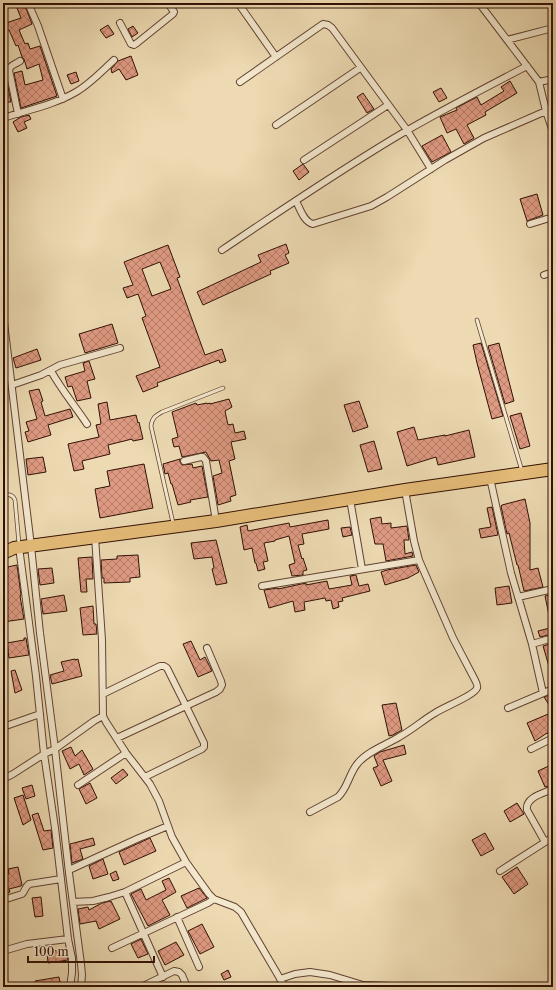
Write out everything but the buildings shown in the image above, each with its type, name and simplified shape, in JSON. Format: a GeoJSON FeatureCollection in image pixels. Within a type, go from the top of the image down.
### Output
{"type":"FeatureCollection","features":[{"type":"Feature","properties":{"kind":"highway"},"geometry":{"type":"LineString","coordinates":[[14,548],[216,521],[404,490],[553,469]]}},
{"type":"Feature","properties":{"kind":"street"},"geometry":{"type":"LineString","coordinates":[[28,3],[38,26],[62,99]]}},
{"type":"Feature","properties":{"kind":"street"},"geometry":{"type":"LineString","coordinates":[[120,23],[131,44],[137,44],[173,14],[174,12],[168,3]]}},
{"type":"Feature","properties":{"kind":"street"},"geometry":{"type":"LineString","coordinates":[[238,3],[276,57]]}},
{"type":"Feature","properties":{"kind":"street"},"geometry":{"type":"LineString","coordinates":[[478,3],[539,82],[553,132]]}},
{"type":"Feature","properties":{"kind":"street"},"geometry":{"type":"LineString","coordinates":[[240,82],[323,24],[328,25],[332,28],[407,130],[431,169]]}},
{"type":"Feature","properties":{"kind":"street"},"geometry":{"type":"LineString","coordinates":[[507,40],[553,28]]}},
{"type":"Feature","properties":{"kind":"street"},"geometry":{"type":"LineString","coordinates":[[3,118],[62,99],[76,92],[89,83],[114,60]]}},
{"type":"Feature","properties":{"kind":"street"},"geometry":{"type":"LineString","coordinates":[[18,114],[9,70],[11,66],[20,61]]}},
{"type":"Feature","properties":{"kind":"street"},"geometry":{"type":"LineString","coordinates":[[222,250],[340,172],[407,130],[527,66]]}},
{"type":"Feature","properties":{"kind":"street"},"geometry":{"type":"LineString","coordinates":[[276,125],[360,68]]}},
{"type":"Feature","properties":{"kind":"street"},"geometry":{"type":"LineString","coordinates":[[539,82],[553,79]]}},
{"type":"Feature","properties":{"kind":"street"},"geometry":{"type":"LineString","coordinates":[[304,160],[388,105]]}},
{"type":"Feature","properties":{"kind":"street"},"geometry":{"type":"LineString","coordinates":[[296,201],[308,223],[313,224],[371,206],[445,160],[484,138],[546,111]]}},
{"type":"Feature","properties":{"kind":"street"},"geometry":{"type":"LineString","coordinates":[[530,224],[553,218]]}},
{"type":"Feature","properties":{"kind":"street"},"geometry":{"type":"LineString","coordinates":[[544,275],[553,272]]}},
{"type":"Feature","properties":{"kind":"street"},"geometry":{"type":"LineString","coordinates":[[3,314],[5,352],[12,385],[14,548],[36,676],[40,714],[49,752],[69,870],[82,964],[81,987]]}},
{"type":"Feature","properties":{"kind":"street"},"geometry":{"type":"LineString","coordinates":[[12,385],[41,375],[60,365],[120,348]]}},
{"type":"Feature","properties":{"kind":"street"},"geometry":{"type":"LineString","coordinates":[[50,371],[87,424]]}},
{"type":"Feature","properties":{"kind":"street"},"geometry":{"type":"LineString","coordinates":[[184,461],[203,457],[206,461],[216,521]]}},
{"type":"Feature","properties":{"kind":"street"},"geometry":{"type":"LineString","coordinates":[[490,478],[511,573],[532,644],[543,693]]}},
{"type":"Feature","properties":{"kind":"street"},"geometry":{"type":"LineString","coordinates":[[310,812],[342,794],[357,763],[365,756],[400,737],[435,713],[474,693],[478,687],[419,560],[404,490]]}},
{"type":"Feature","properties":{"kind":"street"},"geometry":{"type":"LineString","coordinates":[[350,499],[362,569]]}},
{"type":"Feature","properties":{"kind":"street"},"geometry":{"type":"LineString","coordinates":[[95,537],[102,640],[103,716],[126,752],[150,784],[159,801],[172,837],[186,862],[214,899],[235,907],[241,912],[285,987]]}},
{"type":"Feature","properties":{"kind":"street"},"geometry":{"type":"LineString","coordinates":[[14,548],[40,633],[55,828],[68,939],[72,958],[70,987]]}},
{"type":"Feature","properties":{"kind":"street"},"geometry":{"type":"LineString","coordinates":[[262,586],[419,560]]}},
{"type":"Feature","properties":{"kind":"street"},"geometry":{"type":"LineString","coordinates":[[518,597],[553,589]]}},
{"type":"Feature","properties":{"kind":"street"},"geometry":{"type":"LineString","coordinates":[[532,644],[553,638]]}},
{"type":"Feature","properties":{"kind":"street"},"geometry":{"type":"LineString","coordinates":[[117,738],[220,689],[222,686],[221,680],[207,648]]}},
{"type":"Feature","properties":{"kind":"street"},"geometry":{"type":"LineString","coordinates":[[103,694],[160,666],[167,668],[204,743],[204,747],[145,778]]}},
{"type":"Feature","properties":{"kind":"street"},"geometry":{"type":"LineString","coordinates":[[508,708],[553,689]]}},
{"type":"Feature","properties":{"kind":"street"},"geometry":{"type":"LineString","coordinates":[[3,726],[40,714]]}},
{"type":"Feature","properties":{"kind":"street"},"geometry":{"type":"LineString","coordinates":[[3,780],[49,752],[103,716]]}},
{"type":"Feature","properties":{"kind":"street"},"geometry":{"type":"LineString","coordinates":[[531,749],[553,738]]}},
{"type":"Feature","properties":{"kind":"street"},"geometry":{"type":"LineString","coordinates":[[78,785],[126,752]]}},
{"type":"Feature","properties":{"kind":"street"},"geometry":{"type":"LineString","coordinates":[[545,842],[527,810],[527,805],[533,798],[553,789]]}},
{"type":"Feature","properties":{"kind":"street"},"geometry":{"type":"LineString","coordinates":[[69,870],[168,826]]}},
{"type":"Feature","properties":{"kind":"street"},"geometry":{"type":"LineString","coordinates":[[500,871],[553,837]]}},
{"type":"Feature","properties":{"kind":"street"},"geometry":{"type":"LineString","coordinates":[[73,902],[92,901],[125,892],[186,862]]}},
{"type":"Feature","properties":{"kind":"street"},"geometry":{"type":"LineString","coordinates":[[3,900],[22,894],[29,884],[61,879]]}},
{"type":"Feature","properties":{"kind":"street"},"geometry":{"type":"LineString","coordinates":[[125,892],[163,977]]}},
{"type":"Feature","properties":{"kind":"street"},"geometry":{"type":"LineString","coordinates":[[112,948],[214,899]]}},
{"type":"Feature","properties":{"kind":"street"},"geometry":{"type":"LineString","coordinates":[[177,917],[199,967]]}},
{"type":"Feature","properties":{"kind":"street"},"geometry":{"type":"LineString","coordinates":[[3,951],[27,944],[68,939]]}},
{"type":"Feature","properties":{"kind":"street"},"geometry":{"type":"LineString","coordinates":[[141,987],[174,971],[179,972],[182,975],[186,987]]}},
{"type":"Feature","properties":{"kind":"street"},"geometry":{"type":"LineString","coordinates":[[280,979],[295,974],[310,972],[330,975],[363,985],[395,987]]}},
{"type":"Feature","properties":{"kind":"lane"},"geometry":{"type":"LineString","coordinates":[[477,320],[522,473]]}},
{"type":"Feature","properties":{"kind":"lane"},"geometry":{"type":"LineString","coordinates":[[174,527],[151,426],[152,421],[162,412],[223,388]]}},
{"type":"Feature","properties":{"kind":"lane"},"geometry":{"type":"LineString","coordinates":[[3,495],[10,495],[14,497],[15,500],[14,548]]}}]}
